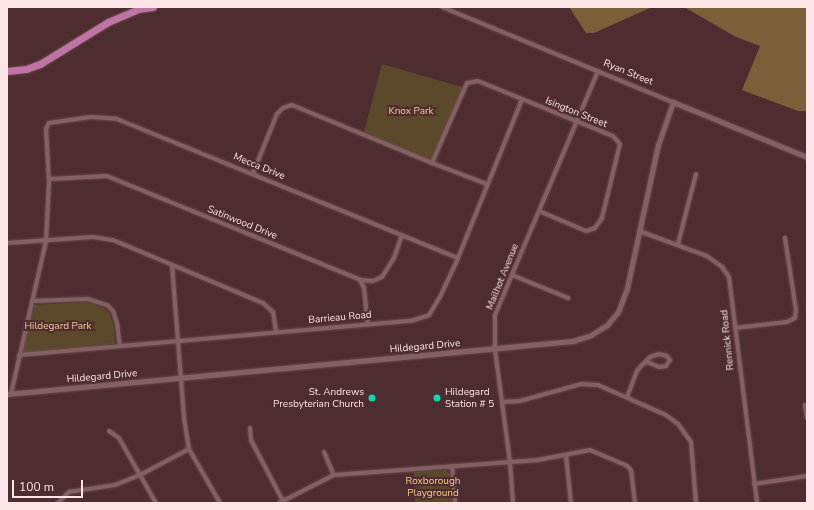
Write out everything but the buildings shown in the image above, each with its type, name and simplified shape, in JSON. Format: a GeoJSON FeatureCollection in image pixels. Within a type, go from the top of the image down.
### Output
{"type":"FeatureCollection","features":[{"type":"Feature","properties":{"kind":"highway"},"geometry":{"type":"LineString","coordinates":[[7,71],[26,69],[40,64],[108,22],[138,9],[153,7]]}},
{"type":"Feature","properties":{"kind":"highway"},"geometry":{"type":"LineString","coordinates":[[7,75],[17,70]]}},
{"type":"Feature","properties":{"kind":"street","name":"Ryan Street"},"geometry":{"type":"LineString","coordinates":[[442,7],[807,157]]}},
{"type":"Feature","properties":{"kind":"street","name":"Mailhot Avenue"},"geometry":{"type":"LineString","coordinates":[[513,503],[510,462],[495,350],[496,315],[598,71]]}},
{"type":"Feature","properties":{"kind":"street","name":"Isington Street"},"geometry":{"type":"LineString","coordinates":[[432,163],[467,83],[478,81],[613,136],[620,144],[602,218],[595,228],[586,231],[539,211]]}},
{"type":"Feature","properties":{"kind":"street","name":"Barrieau Road"},"geometry":{"type":"LineString","coordinates":[[20,356],[411,321],[429,314],[440,297],[457,258],[522,100]]}},
{"type":"Feature","properties":{"kind":"street","name":"Hildegard Drive"},"geometry":{"type":"LineString","coordinates":[[9,394],[495,350],[573,342],[591,335],[607,325],[618,312],[627,288],[658,145],[673,102]]}},
{"type":"Feature","properties":{"kind":"street"},"geometry":{"type":"LineString","coordinates":[[253,174],[277,114],[283,108],[292,105],[487,184]]}},
{"type":"Feature","properties":{"kind":"street","name":"Mecca Drive"},"geometry":{"type":"LineString","coordinates":[[49,179],[46,143],[46,129],[49,123],[91,117],[118,119],[457,258]]}},
{"type":"Feature","properties":{"kind":"street"},"geometry":{"type":"LineString","coordinates":[[678,244],[696,174]]}},
{"type":"Feature","properties":{"kind":"street","name":"Satinwood Drive"},"geometry":{"type":"LineString","coordinates":[[49,179],[107,176],[360,280],[373,281],[382,277],[394,258],[402,235]]}},
{"type":"Feature","properties":{"kind":"street"},"geometry":{"type":"LineString","coordinates":[[9,394],[20,356],[46,241],[49,179]]}},
{"type":"Feature","properties":{"kind":"street","name":"Rennick Road"},"geometry":{"type":"LineString","coordinates":[[639,231],[678,244],[707,256],[722,267],[729,277],[757,503]]}},
{"type":"Feature","properties":{"kind":"street"},"geometry":{"type":"LineString","coordinates":[[7,243],[93,238],[113,240],[263,303],[273,312],[276,332]]}},
{"type":"Feature","properties":{"kind":"street"},"geometry":{"type":"LineString","coordinates":[[735,328],[787,322],[795,318],[796,310],[785,238]]}},
{"type":"Feature","properties":{"kind":"street"},"geometry":{"type":"LineString","coordinates":[[172,265],[181,379],[189,449],[220,503]]}},
{"type":"Feature","properties":{"kind":"street"},"geometry":{"type":"LineString","coordinates":[[512,275],[568,298]]}},
{"type":"Feature","properties":{"kind":"street"},"geometry":{"type":"LineString","coordinates":[[360,280],[364,288],[368,324]]}},
{"type":"Feature","properties":{"kind":"street"},"geometry":{"type":"LineString","coordinates":[[32,301],[88,299],[107,305],[113,311],[117,323],[120,346]]}},
{"type":"Feature","properties":{"kind":"street"},"geometry":{"type":"LineString","coordinates":[[627,398],[637,371],[642,365],[650,357],[659,354],[667,356],[670,360],[666,366],[659,367],[647,362],[642,365]]}},
{"type":"Feature","properties":{"kind":"street"},"geometry":{"type":"LineString","coordinates":[[502,402],[520,401],[581,384],[598,384],[666,414],[678,424],[691,442],[696,503]]}},
{"type":"Feature","properties":{"kind":"street"},"geometry":{"type":"LineString","coordinates":[[805,404],[807,418]]}},
{"type":"Feature","properties":{"kind":"street"},"geometry":{"type":"LineString","coordinates":[[250,428],[251,440],[282,502],[334,475],[538,460],[590,450],[626,465],[631,470],[635,503]]}},
{"type":"Feature","properties":{"kind":"street"},"geometry":{"type":"LineString","coordinates":[[109,430],[119,438],[156,503]]}},
{"type":"Feature","properties":{"kind":"street"},"geometry":{"type":"LineString","coordinates":[[58,503],[69,492],[115,484],[140,475],[189,449]]}},
{"type":"Feature","properties":{"kind":"street"},"geometry":{"type":"LineString","coordinates":[[324,452],[334,475]]}},
{"type":"Feature","properties":{"kind":"street"},"geometry":{"type":"LineString","coordinates":[[566,455],[572,503]]}},
{"type":"Feature","properties":{"kind":"street"},"geometry":{"type":"LineString","coordinates":[[452,466],[455,503]]}},
{"type":"Feature","properties":{"kind":"street"},"geometry":{"type":"LineString","coordinates":[[754,484],[807,476]]}},
{"type":"Feature","properties":{"kind":"green space","name":"Knox Park"},"geometry":{"type":"Polygon","coordinates":[[[382,64],[465,88],[432,163],[364,132],[382,64]]]}},
{"type":"Feature","properties":{"kind":"green space","name":"Hildegard Park"},"geometry":{"type":"Polygon","coordinates":[[[88,302],[104,308],[109,313],[114,325],[115,344],[22,353],[33,305],[88,302]]]}},
{"type":"Feature","properties":{"kind":"green space","name":"Roxborough Playground"},"geometry":{"type":"Polygon","coordinates":[[[446,470],[450,474],[452,503],[415,503],[414,472],[446,470]]]}},
{"type":"Feature","properties":{"kind":"shaded area"},"geometry":{"type":"Polygon","coordinates":[[[569,7],[652,7],[594,33],[586,33],[569,7]]]}},
{"type":"Feature","properties":{"kind":"shaded area"},"geometry":{"type":"Polygon","coordinates":[[[684,7],[807,7],[807,111],[798,111],[742,90],[760,46],[736,37],[684,7]]]}},
{"type":"Feature","properties":{"kind":"place","name":"St. Andrews Presbyterian Church"},"geometry":{"type":"Point","coordinates":[372,398]}},
{"type":"Feature","properties":{"kind":"place","name":"Hildegard Station # 5"},"geometry":{"type":"Point","coordinates":[437,398]}}]}
